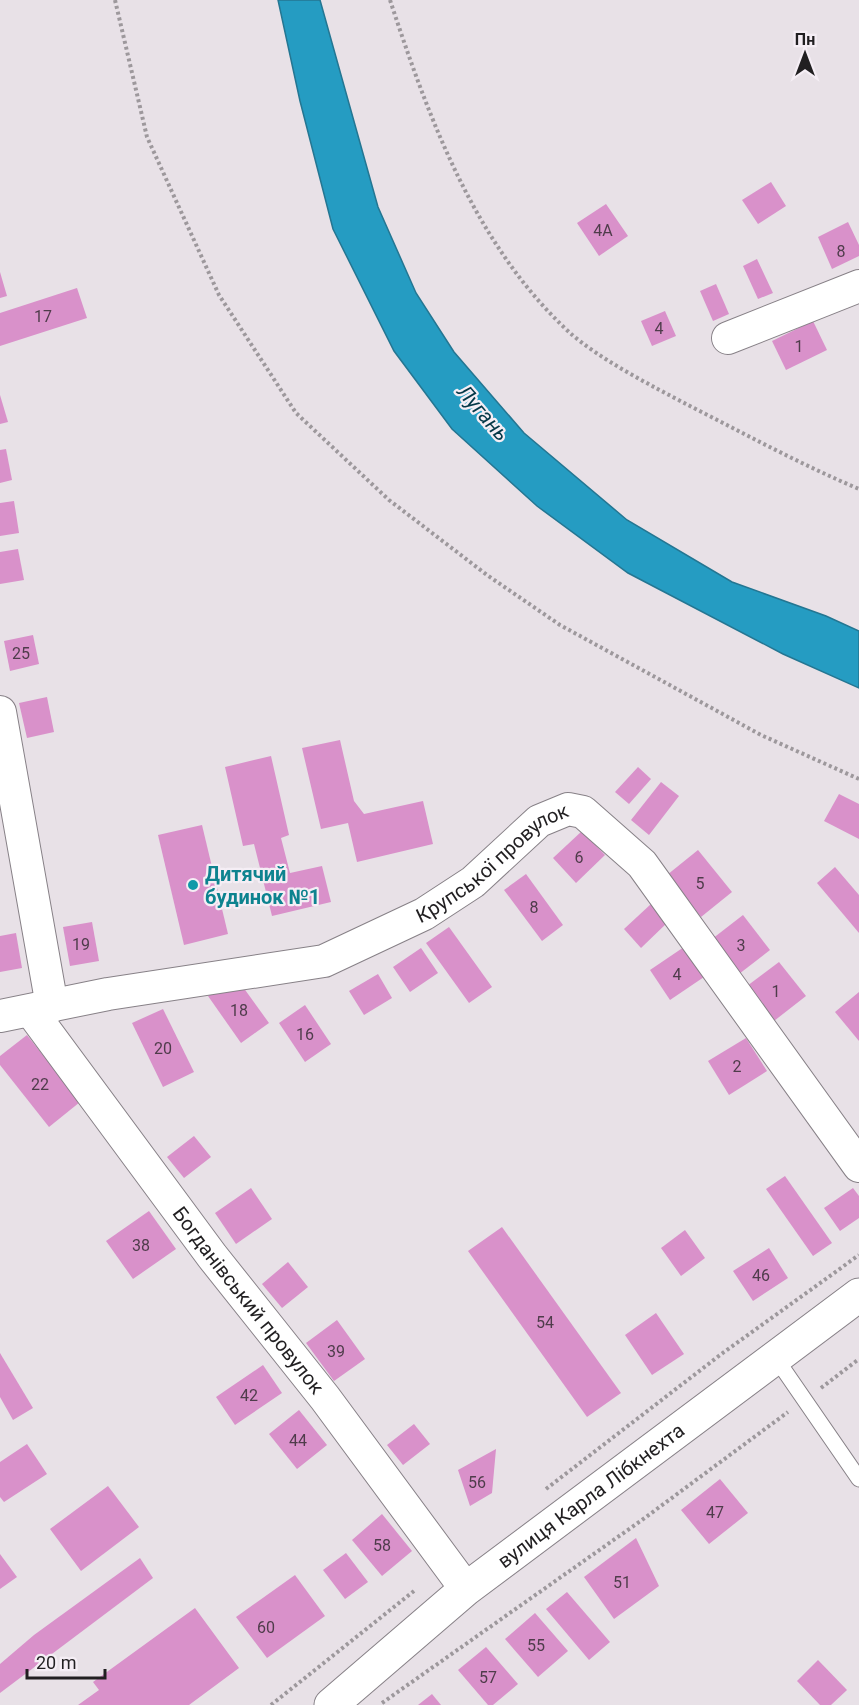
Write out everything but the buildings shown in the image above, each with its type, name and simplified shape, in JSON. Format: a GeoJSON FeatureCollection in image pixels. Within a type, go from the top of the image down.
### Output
{"type":"FeatureCollection","features":[{"type":"Feature","properties":{"kind":"street"},"geometry":{"type":"LineString","coordinates":[[728,338],[859,286]]}},
{"type":"Feature","properties":{"kind":"street","name":"Богданівський провулок"},"geometry":{"type":"LineString","coordinates":[[0,712],[42,1008],[212,1257],[325,1398],[466,1589]]}},
{"type":"Feature","properties":{"kind":"street","name":"Крупської провулок"},"geometry":{"type":"LineString","coordinates":[[0,1016],[108,994],[324,961],[424,914],[473,882],[539,821],[568,809],[583,812],[642,864],[859,1166]]}},
{"type":"Feature","properties":{"kind":"street","name":"вулиця Карла Лібкнехта"},"geometry":{"type":"LineString","coordinates":[[331,1705],[466,1589],[859,1295]]}},
{"type":"Feature","properties":{"kind":"lane"},"geometry":{"type":"LineString","coordinates":[[775,1357],[859,1479]]}},
{"type":"Feature","properties":{"kind":"path"},"geometry":{"type":"LineString","coordinates":[[115,0],[147,137],[219,295],[296,413],[389,500],[487,575],[560,625],[761,735],[859,779]]}},
{"type":"Feature","properties":{"kind":"path"},"geometry":{"type":"LineString","coordinates":[[390,0],[435,125],[470,201],[528,290],[570,333],[642,381],[798,463],[859,489]]}},
{"type":"Feature","properties":{"kind":"path"},"geometry":{"type":"LineString","coordinates":[[379,1705],[642,1520],[859,1359]]}},
{"type":"Feature","properties":{"kind":"water","name":"Лугань"},"geometry":{"type":"Polygon","coordinates":[[[278,0],[320,0],[378,207],[416,293],[454,352],[524,433],[627,520],[732,582],[826,616],[859,631],[859,688],[783,654],[628,573],[537,506],[452,429],[394,351],[333,229],[300,101],[278,0]]]}},
{"type":"Feature","properties":{"kind":"place","name":"Дитячий будинок №1"},"geometry":{"type":"Point","coordinates":[193,885]}}]}
